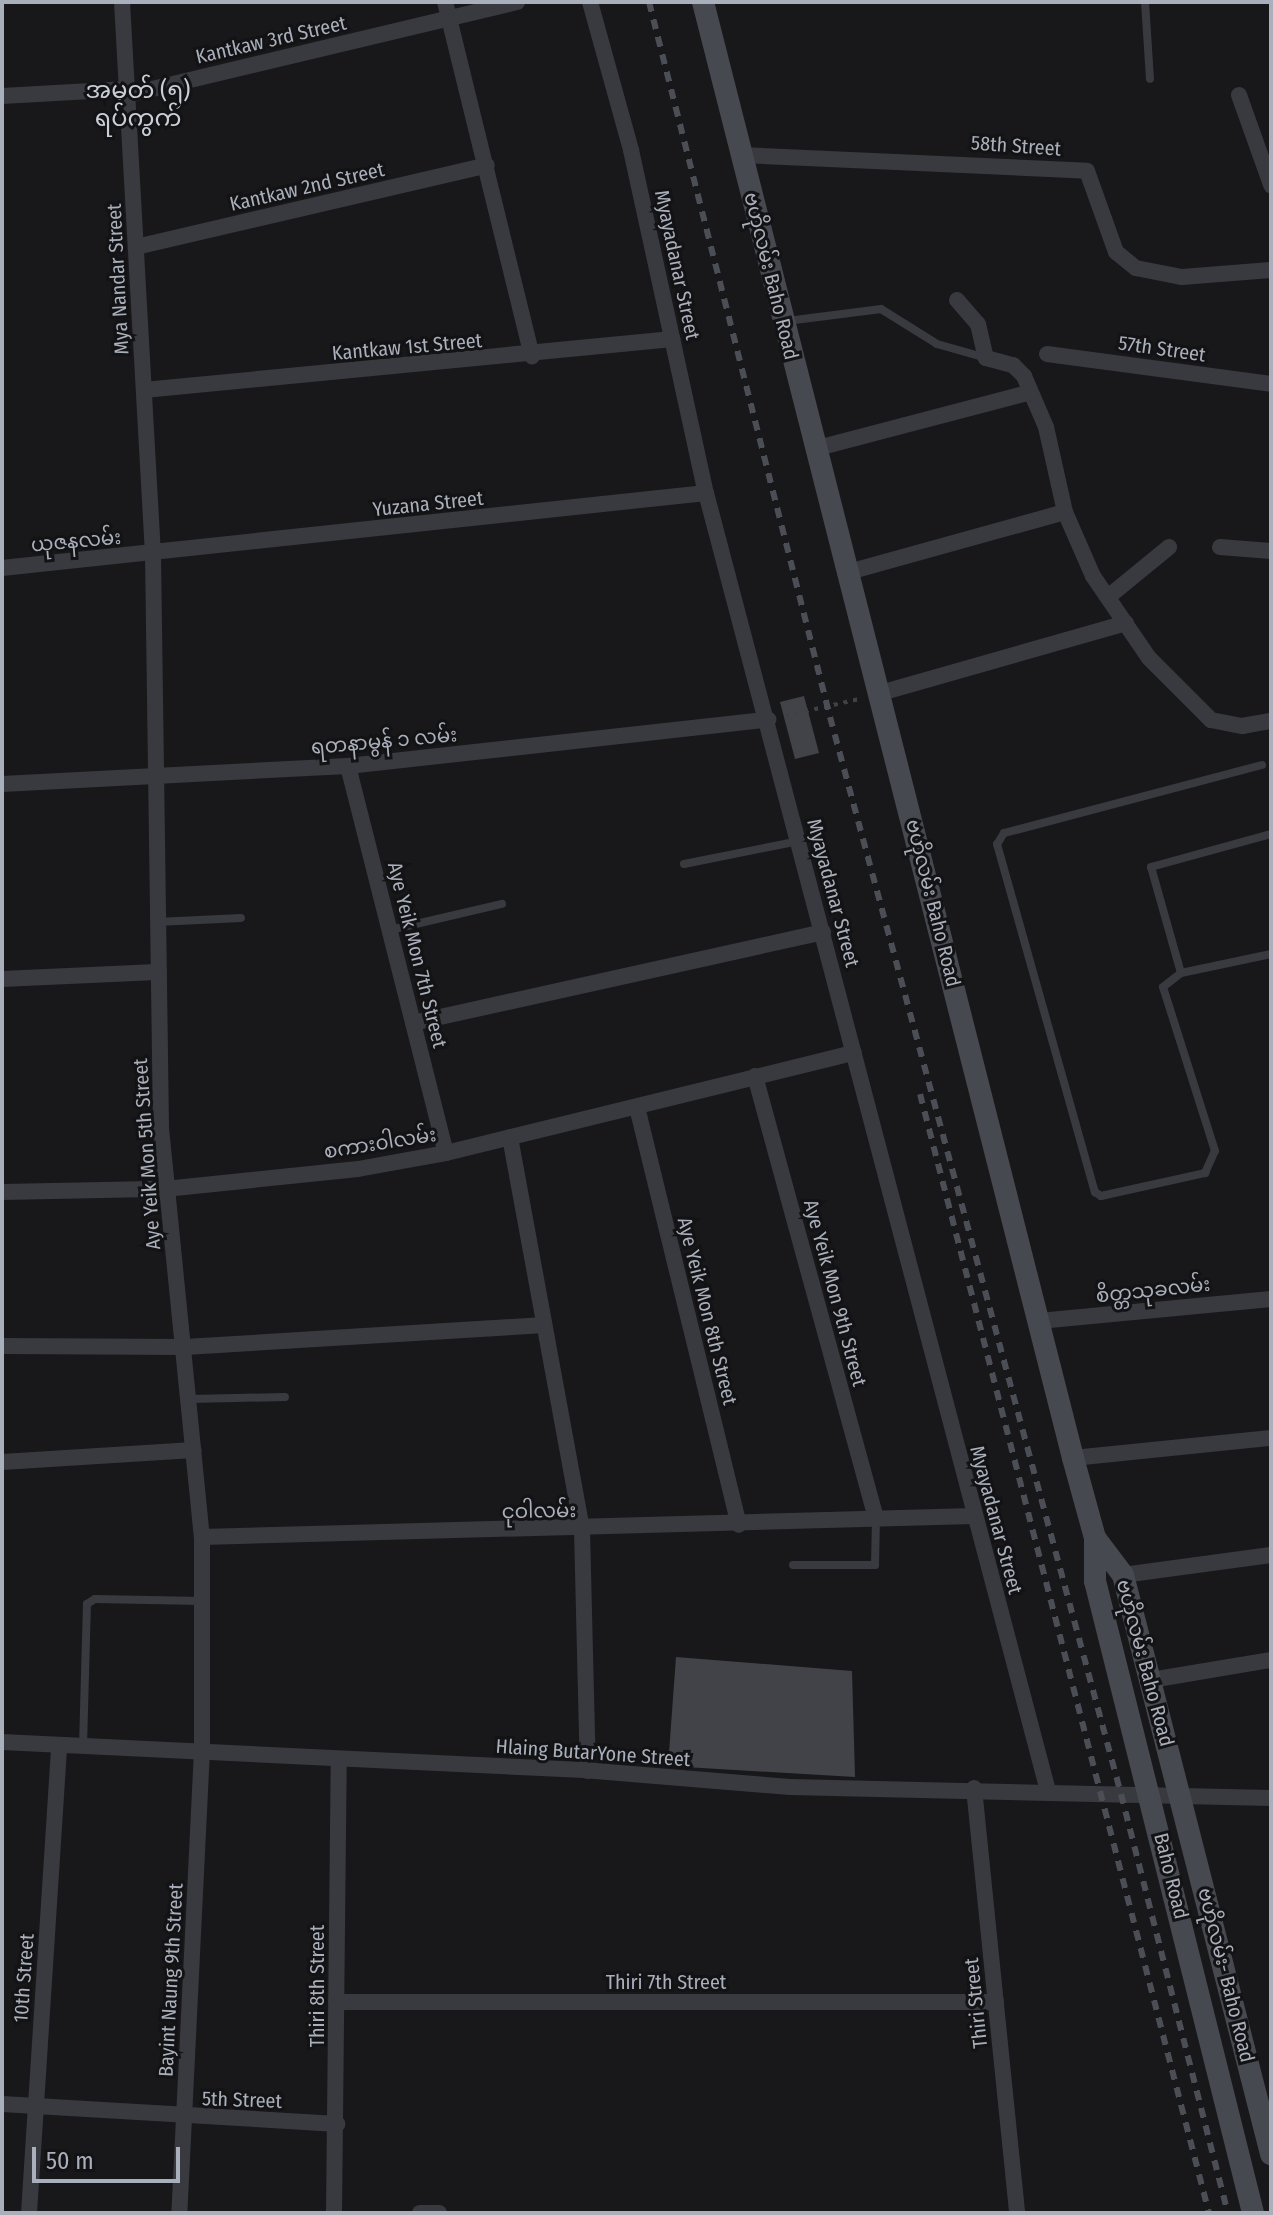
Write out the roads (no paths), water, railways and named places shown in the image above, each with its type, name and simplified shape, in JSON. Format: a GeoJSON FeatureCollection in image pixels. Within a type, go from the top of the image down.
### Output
{"type":"FeatureCollection","features":[{"type":"Feature","properties":{"kind":"main road","name":"ဗဟိုလမ်း Baho Road"},"geometry":{"type":"LineString","coordinates":[[703,2],[845,573],[1073,1458],[1095,1538],[1123,1575],[1181,1796]]}},
{"type":"Feature","properties":{"kind":"main road","name":"Baho Road"},"geometry":{"type":"LineString","coordinates":[[1095,1538],[1095,1581],[1151,1795],[1253,2213]]}},
{"type":"Feature","properties":{"kind":"main road","name":"ဗဟိုလမ်း- Baho Road"},"geometry":{"type":"LineString","coordinates":[[1181,1796],[1271,2154]]}},
{"type":"Feature","properties":{"kind":"street","name":"Mya Nandar Street"},"geometry":{"type":"LineString","coordinates":[[122,2],[153,554]]}},
{"type":"Feature","properties":{"kind":"street"},"geometry":{"type":"LineString","coordinates":[[445,2],[532,356]]}},
{"type":"Feature","properties":{"kind":"street","name":"Kantkaw 3rd Street"},"geometry":{"type":"LineString","coordinates":[[2,96],[127,92],[517,2]]}},
{"type":"Feature","properties":{"kind":"street","name":"Myayadanar Street"},"geometry":{"type":"LineString","coordinates":[[590,2],[631,150],[706,493],[1048,1791]]}},
{"type":"Feature","properties":{"kind":"street"},"geometry":{"type":"LineString","coordinates":[[1239,95],[1271,185]]}},
{"type":"Feature","properties":{"kind":"street","name":"58th Street"},"geometry":{"type":"LineString","coordinates":[[741,155],[1087,171],[1094,181],[1107,233],[1116,252],[1136,268],[1182,277],[1271,270]]}},
{"type":"Feature","properties":{"kind":"street","name":"Kantkaw 2nd Street"},"geometry":{"type":"LineString","coordinates":[[136,247],[487,165]]}},
{"type":"Feature","properties":{"kind":"street"},"geometry":{"type":"LineString","coordinates":[[957,300],[978,324],[986,358],[1013,365],[1031,392],[1046,427],[1065,512],[1108,597],[1149,658],[1211,720],[1242,726],[1271,721]]}},
{"type":"Feature","properties":{"kind":"street","name":"Kantkaw 1st Street"},"geometry":{"type":"LineString","coordinates":[[144,390],[532,356],[673,339]]}},
{"type":"Feature","properties":{"kind":"street","name":"57th Street"},"geometry":{"type":"LineString","coordinates":[[1047,354],[1271,384]]}},
{"type":"Feature","properties":{"kind":"street"},"geometry":{"type":"LineString","coordinates":[[814,449],[1031,392]]}},
{"type":"Feature","properties":{"kind":"street","name":"Yuzana Street"},"geometry":{"type":"LineString","coordinates":[[153,554],[706,493]]}},
{"type":"Feature","properties":{"kind":"street"},"geometry":{"type":"LineString","coordinates":[[845,573],[1065,512]]}},
{"type":"Feature","properties":{"kind":"street"},"geometry":{"type":"LineString","coordinates":[[1108,597],[1169,547]]}},
{"type":"Feature","properties":{"kind":"street"},"geometry":{"type":"LineString","coordinates":[[1220,547],[1271,551]]}},
{"type":"Feature","properties":{"kind":"street","name":"ယုဇနလမ်း"},"geometry":{"type":"LineString","coordinates":[[2,568],[153,554]]}},
{"type":"Feature","properties":{"kind":"street","name":"Aye Yeik Mon 5th Street"},"geometry":{"type":"LineString","coordinates":[[153,554],[157,972],[165,1189],[185,1347],[202,1537],[202,1750]]}},
{"type":"Feature","properties":{"kind":"street"},"geometry":{"type":"LineString","coordinates":[[877,694],[1126,623]]}},
{"type":"Feature","properties":{"kind":"street","name":"ရတနာမွန် ၁ လမ်း"},"geometry":{"type":"LineString","coordinates":[[2,784],[348,766],[768,720]]}},
{"type":"Feature","properties":{"kind":"street","name":"Aye Yeik Mon 7th Street"},"geometry":{"type":"LineString","coordinates":[[348,766],[446,1153]]}},
{"type":"Feature","properties":{"kind":"street"},"geometry":{"type":"LineString","coordinates":[[413,1023],[823,932]]}},
{"type":"Feature","properties":{"kind":"street"},"geometry":{"type":"LineString","coordinates":[[2,979],[157,972]]}},
{"type":"Feature","properties":{"kind":"street","name":"စကား၀ါလမ်း"},"geometry":{"type":"LineString","coordinates":[[2,1192],[165,1189],[358,1169],[446,1153],[854,1053]]}},
{"type":"Feature","properties":{"kind":"street","name":"Aye Yeik Mon 9th Street"},"geometry":{"type":"LineString","coordinates":[[755,1076],[876,1519]]}},
{"type":"Feature","properties":{"kind":"street","name":"Aye Yeik Mon 8th Street"},"geometry":{"type":"LineString","coordinates":[[637,1107],[739,1525]]}},
{"type":"Feature","properties":{"kind":"street"},"geometry":{"type":"LineString","coordinates":[[510,1137],[582,1530],[588,1771]]}},
{"type":"Feature","properties":{"kind":"street","name":"စိတ္တသုခလမ်း"},"geometry":{"type":"LineString","coordinates":[[1039,1321],[1271,1299]]}},
{"type":"Feature","properties":{"kind":"street"},"geometry":{"type":"LineString","coordinates":[[2,1346],[185,1347],[544,1325]]}},
{"type":"Feature","properties":{"kind":"street"},"geometry":{"type":"LineString","coordinates":[[1073,1458],[1271,1438]]}},
{"type":"Feature","properties":{"kind":"street"},"geometry":{"type":"LineString","coordinates":[[2,1462],[194,1450]]}},
{"type":"Feature","properties":{"kind":"street","name":"ငုဝါလမ်း"},"geometry":{"type":"LineString","coordinates":[[202,1537],[582,1530],[974,1516]]}},
{"type":"Feature","properties":{"kind":"street"},"geometry":{"type":"LineString","coordinates":[[1123,1575],[1270,1560]]}},
{"type":"Feature","properties":{"kind":"street"},"geometry":{"type":"LineString","coordinates":[[1151,1680],[1271,1660]]}},
{"type":"Feature","properties":{"kind":"street","name":"Hlaing ButarYone Street"},"geometry":{"type":"LineString","coordinates":[[2,1742],[588,1771],[790,1787],[974,1788],[1271,1798]]}},
{"type":"Feature","properties":{"kind":"street","name":"10th Street"},"geometry":{"type":"LineString","coordinates":[[29,2213],[59,1745]]}},
{"type":"Feature","properties":{"kind":"street","name":"Bayint Naung 9th Street"},"geometry":{"type":"LineString","coordinates":[[179,2213],[202,1750]]}},
{"type":"Feature","properties":{"kind":"street","name":"Thiri 8th Street"},"geometry":{"type":"LineString","coordinates":[[334,2213],[339,1760]]}},
{"type":"Feature","properties":{"kind":"street","name":"Thiri Street"},"geometry":{"type":"LineString","coordinates":[[974,1788],[1017,2213]]}},
{"type":"Feature","properties":{"kind":"street","name":"Thiri 7th Street"},"geometry":{"type":"LineString","coordinates":[[336,2002],[996,2002]]}},
{"type":"Feature","properties":{"kind":"street","name":"5th Street"},"geometry":{"type":"LineString","coordinates":[[2,2104],[337,2124]]}},
{"type":"Feature","properties":{"kind":"street"},"geometry":{"type":"LineString","coordinates":[[420,2213],[439,2213]]}},
{"type":"Feature","properties":{"kind":"lane"},"geometry":{"type":"LineString","coordinates":[[1145,2],[1150,79]]}},
{"type":"Feature","properties":{"kind":"lane"},"geometry":{"type":"LineString","coordinates":[[782,322],[860,308],[881,309],[937,344],[986,358]]}},
{"type":"Feature","properties":{"kind":"lane"},"geometry":{"type":"LineString","coordinates":[[1262,765],[1004,833],[997,844],[1095,1192],[1101,1196],[1205,1173],[1215,1151],[1163,987],[1181,973],[1271,954]]}},
{"type":"Feature","properties":{"kind":"lane"},"geometry":{"type":"LineString","coordinates":[[1181,973],[1151,867],[1271,834]]}},
{"type":"Feature","properties":{"kind":"lane"},"geometry":{"type":"LineString","coordinates":[[684,864],[799,841]]}},
{"type":"Feature","properties":{"kind":"lane"},"geometry":{"type":"LineString","coordinates":[[390,930],[502,904]]}},
{"type":"Feature","properties":{"kind":"lane"},"geometry":{"type":"LineString","coordinates":[[157,922],[241,918]]}},
{"type":"Feature","properties":{"kind":"lane"},"geometry":{"type":"LineString","coordinates":[[190,1399],[285,1397]]}},
{"type":"Feature","properties":{"kind":"lane"},"geometry":{"type":"LineString","coordinates":[[793,1565],[875,1565],[876,1519]]}},
{"type":"Feature","properties":{"kind":"lane"},"geometry":{"type":"LineString","coordinates":[[83,1746],[87,1604],[95,1599],[202,1601]]}},
{"type":"Feature","properties":{"kind":"railway"},"geometry":{"type":"LineString","coordinates":[[649,2],[830,717],[1121,1794],[1228,2213]]}},
{"type":"Feature","properties":{"kind":"railway"},"geometry":{"type":"LineString","coordinates":[[920,1094],[1209,2213]]}},
{"type":"Feature","properties":{"kind":"district","name":"အမှတ် (၅) ရပ်ကွက်"},"geometry":{"type":"Point","coordinates":[138,105]}}]}
